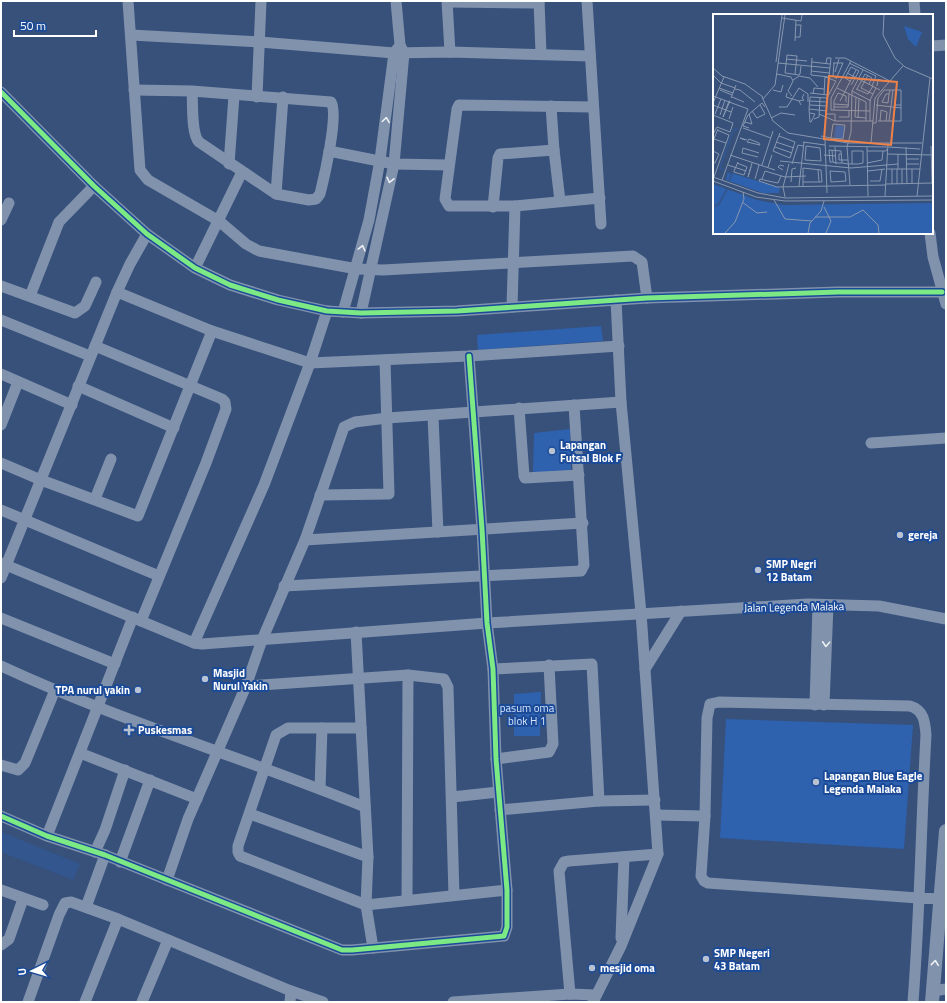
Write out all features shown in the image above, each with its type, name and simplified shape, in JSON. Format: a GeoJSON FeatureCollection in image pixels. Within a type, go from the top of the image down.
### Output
{"type":"FeatureCollection","features":[{"type":"Feature","properties":{"kind":"street"},"geometry":{"type":"LineString","coordinates":[[128,1],[138,165],[143,175],[148,180],[218,221],[246,244],[259,251],[357,270],[371,271],[633,256],[642,262],[647,298]]}},
{"type":"Feature","properties":{"kind":"street"},"geometry":{"type":"LineString","coordinates":[[257,97],[261,1]]}},
{"type":"Feature","properties":{"kind":"street"},"geometry":{"type":"LineString","coordinates":[[361,313],[394,164],[399,50],[396,1]]}},
{"type":"Feature","properties":{"kind":"street"},"geometry":{"type":"LineString","coordinates":[[450,52],[447,1],[539,2],[541,53]]}},
{"type":"Feature","properties":{"kind":"street"},"geometry":{"type":"LineString","coordinates":[[587,1],[601,224]]}},
{"type":"Feature","properties":{"kind":"street"},"geometry":{"type":"LineString","coordinates":[[914,1],[915,14]]}},
{"type":"Feature","properties":{"kind":"street"},"geometry":{"type":"LineString","coordinates":[[131,35],[399,50],[541,53],[590,56]]}},
{"type":"Feature","properties":{"kind":"street"},"geometry":{"type":"LineString","coordinates":[[933,46],[946,45]]}},
{"type":"Feature","properties":{"kind":"street"},"geometry":{"type":"LineString","coordinates":[[343,312],[357,270],[369,220],[399,50]]}},
{"type":"Feature","properties":{"kind":"street"},"geometry":{"type":"LineString","coordinates":[[134,90],[192,91],[234,96],[283,97],[331,102],[333,114],[329,151],[320,194],[316,199],[309,200],[276,194],[229,164],[197,140],[194,129],[192,91]]}},
{"type":"Feature","properties":{"kind":"street"},"geometry":{"type":"LineString","coordinates":[[2,96],[94,186],[147,234],[195,268],[237,288],[278,300],[327,311],[361,313],[458,311],[647,298],[838,292],[942,292]]}},
{"type":"Feature","properties":{"kind":"street"},"geometry":{"type":"LineString","coordinates":[[229,164],[234,96]]}},
{"type":"Feature","properties":{"kind":"street"},"geometry":{"type":"LineString","coordinates":[[276,194],[283,97]]}},
{"type":"Feature","properties":{"kind":"street"},"geometry":{"type":"LineString","coordinates":[[593,107],[459,105],[457,109],[445,199],[449,206],[493,207],[600,198]]}},
{"type":"Feature","properties":{"kind":"street"},"geometry":{"type":"LineString","coordinates":[[551,106],[560,201]]}},
{"type":"Feature","properties":{"kind":"street"},"geometry":{"type":"LineString","coordinates":[[493,207],[498,158],[500,154],[554,150]]}},
{"type":"Feature","properties":{"kind":"street"},"geometry":{"type":"LineString","coordinates":[[329,151],[394,164],[449,165]]}},
{"type":"Feature","properties":{"kind":"street"},"geometry":{"type":"LineString","coordinates":[[195,268],[242,172]]}},
{"type":"Feature","properties":{"kind":"street"},"geometry":{"type":"LineString","coordinates":[[30,296],[59,222],[94,186]]}},
{"type":"Feature","properties":{"kind":"street"},"geometry":{"type":"LineString","coordinates":[[1,220],[8,203]]}},
{"type":"Feature","properties":{"kind":"street"},"geometry":{"type":"LineString","coordinates":[[512,307],[515,206]]}},
{"type":"Feature","properties":{"kind":"street"},"geometry":{"type":"LineString","coordinates":[[1,578],[3,564],[41,480],[117,292],[130,264],[147,234]]}},
{"type":"Feature","properties":{"kind":"street"},"geometry":{"type":"LineString","coordinates":[[930,234],[933,257],[946,304]]}},
{"type":"Feature","properties":{"kind":"street"},"geometry":{"type":"LineString","coordinates":[[1,286],[75,313],[85,306],[96,282]]}},
{"type":"Feature","properties":{"kind":"street"},"geometry":{"type":"LineString","coordinates":[[117,292],[212,331],[310,363],[470,356],[619,346]]}},
{"type":"Feature","properties":{"kind":"street"},"geometry":{"type":"LineString","coordinates":[[453,1002],[519,1000],[570,994],[595,999],[621,946],[658,854],[641,613],[621,402],[616,300]]}},
{"type":"Feature","properties":{"kind":"street"},"geometry":{"type":"LineString","coordinates":[[3,564],[194,643],[264,485],[310,363],[327,311]]}},
{"type":"Feature","properties":{"kind":"street"},"geometry":{"type":"LineString","coordinates":[[1,320],[191,385],[222,399],[225,402],[226,408],[206,463],[159,576],[115,664],[47,836]]}},
{"type":"Feature","properties":{"kind":"street"},"geometry":{"type":"LineString","coordinates":[[1,463],[41,480],[95,498],[138,516],[212,331]]}},
{"type":"Feature","properties":{"kind":"street"},"geometry":{"type":"LineString","coordinates":[[1,816],[47,836],[100,854],[167,880],[332,947],[352,950],[501,938],[506,933],[507,927],[507,890],[498,792],[493,669],[487,623],[470,356]]}},
{"type":"Feature","properties":{"kind":"street"},"geometry":{"type":"LineString","coordinates":[[320,495],[389,494],[384,360]]}},
{"type":"Feature","properties":{"kind":"street"},"geometry":{"type":"LineString","coordinates":[[1,374],[72,405]]}},
{"type":"Feature","properties":{"kind":"street"},"geometry":{"type":"LineString","coordinates":[[1,425],[18,382]]}},
{"type":"Feature","properties":{"kind":"street"},"geometry":{"type":"LineString","coordinates":[[78,386],[174,428]]}},
{"type":"Feature","properties":{"kind":"street"},"geometry":{"type":"LineString","coordinates":[[167,880],[196,799],[246,686],[262,640],[305,540],[344,427],[355,422],[387,418],[621,402]]}},
{"type":"Feature","properties":{"kind":"street"},"geometry":{"type":"LineString","coordinates":[[284,586],[485,574],[582,571],[584,565],[583,523],[578,475],[574,405]]}},
{"type":"Feature","properties":{"kind":"street"},"geometry":{"type":"LineString","coordinates":[[519,408],[524,476],[526,478],[578,475]]}},
{"type":"Feature","properties":{"kind":"street"},"geometry":{"type":"LineString","coordinates":[[433,416],[438,532]]}},
{"type":"Feature","properties":{"kind":"street"},"geometry":{"type":"LineString","coordinates":[[871,443],[946,438]]}},
{"type":"Feature","properties":{"kind":"street"},"geometry":{"type":"LineString","coordinates":[[95,498],[111,459]]}},
{"type":"Feature","properties":{"kind":"street"},"geometry":{"type":"LineString","coordinates":[[1,510],[159,576]]}},
{"type":"Feature","properties":{"kind":"street"},"geometry":{"type":"LineString","coordinates":[[305,540],[583,523]]}},
{"type":"Feature","properties":{"kind":"street"},"geometry":{"type":"LineString","coordinates":[[819,705],[823,605]]}},
{"type":"Feature","properties":{"kind":"street","name":"Jalan Legenda Malaka"},"geometry":{"type":"LineString","coordinates":[[194,643],[210,644],[356,632],[641,613],[823,605],[894,608],[946,619]]}},
{"type":"Feature","properties":{"kind":"street"},"geometry":{"type":"LineString","coordinates":[[645,669],[681,611]]}},
{"type":"Feature","properties":{"kind":"street"},"geometry":{"type":"LineString","coordinates":[[1,618],[115,664]]}},
{"type":"Feature","properties":{"kind":"street"},"geometry":{"type":"LineString","coordinates":[[356,632],[368,857],[366,905],[373,948]]}},
{"type":"Feature","properties":{"kind":"street"},"geometry":{"type":"LineString","coordinates":[[493,669],[592,664],[599,801]]}},
{"type":"Feature","properties":{"kind":"street"},"geometry":{"type":"LineString","coordinates":[[496,759],[550,752],[552,749],[549,665]]}},
{"type":"Feature","properties":{"kind":"street"},"geometry":{"type":"LineString","coordinates":[[1,666],[97,708],[218,751],[365,807]]}},
{"type":"Feature","properties":{"kind":"street"},"geometry":{"type":"LineString","coordinates":[[246,686],[408,675],[440,677],[447,682],[452,797],[454,895]]}},
{"type":"Feature","properties":{"kind":"street"},"geometry":{"type":"LineString","coordinates":[[407,899],[408,675]]}},
{"type":"Feature","properties":{"kind":"street"},"geometry":{"type":"LineString","coordinates":[[1,764],[13,770],[18,770],[25,763],[55,690]]}},
{"type":"Feature","properties":{"kind":"street"},"geometry":{"type":"LineString","coordinates":[[913,1002],[916,974],[918,898],[926,735],[925,719],[916,708],[910,706],[719,702],[710,704],[707,718],[705,816],[701,876],[704,881],[708,883],[918,898],[942,899]]}},
{"type":"Feature","properties":{"kind":"street"},"geometry":{"type":"LineString","coordinates":[[361,728],[288,728],[281,731],[273,741],[265,769],[238,846],[240,856],[366,905],[407,899],[507,890]]}},
{"type":"Feature","properties":{"kind":"street"},"geometry":{"type":"LineString","coordinates":[[320,789],[322,728]]}},
{"type":"Feature","properties":{"kind":"street"},"geometry":{"type":"LineString","coordinates":[[80,753],[196,799]]}},
{"type":"Feature","properties":{"kind":"street"},"geometry":{"type":"LineString","coordinates":[[86,906],[105,830],[125,770]]}},
{"type":"Feature","properties":{"kind":"street"},"geometry":{"type":"LineString","coordinates":[[120,862],[150,780]]}},
{"type":"Feature","properties":{"kind":"street"},"geometry":{"type":"LineString","coordinates":[[452,797],[498,792]]}},
{"type":"Feature","properties":{"kind":"street"},"geometry":{"type":"LineString","coordinates":[[500,810],[599,801],[655,800]]}},
{"type":"Feature","properties":{"kind":"street"},"geometry":{"type":"LineString","coordinates":[[250,814],[368,857]]}},
{"type":"Feature","properties":{"kind":"street"},"geometry":{"type":"LineString","coordinates":[[656,815],[705,816]]}},
{"type":"Feature","properties":{"kind":"street"},"geometry":{"type":"LineString","coordinates":[[937,994],[946,831]]}},
{"type":"Feature","properties":{"kind":"street"},"geometry":{"type":"LineString","coordinates":[[570,994],[559,871],[561,865],[569,861],[658,854]]}},
{"type":"Feature","properties":{"kind":"street"},"geometry":{"type":"LineString","coordinates":[[621,946],[624,857]]}},
{"type":"Feature","properties":{"kind":"street"},"geometry":{"type":"LineString","coordinates":[[1,890],[43,905]]}},
{"type":"Feature","properties":{"kind":"street"},"geometry":{"type":"LineString","coordinates":[[1,945],[9,939],[23,899]]}},
{"type":"Feature","properties":{"kind":"street"},"geometry":{"type":"LineString","coordinates":[[28,1002],[59,915],[65,903],[71,902],[86,906],[168,940],[290,997],[323,1002]]}},
{"type":"Feature","properties":{"kind":"street"},"geometry":{"type":"LineString","coordinates":[[85,1002],[118,919]]}},
{"type":"Feature","properties":{"kind":"street"},"geometry":{"type":"LineString","coordinates":[[142,1002],[168,940]]}},
{"type":"Feature","properties":{"kind":"green space"},"geometry":{"type":"Polygon","coordinates":[[[601,326],[603,341],[478,350],[477,335],[601,326]]]}},
{"type":"Feature","properties":{"kind":"green space","name":"Lapangan Futsal Blok F"},"geometry":{"type":"Polygon","coordinates":[[[570,429],[571,470],[533,473],[534,433],[570,429]]]}},
{"type":"Feature","properties":{"kind":"green space","name":"pasum oma blok H 1"},"geometry":{"type":"Polygon","coordinates":[[[541,692],[540,736],[514,736],[514,694],[541,692]]]}},
{"type":"Feature","properties":{"kind":"green space","name":"Lapangan Blue Eagle Legenda Malaka"},"geometry":{"type":"Polygon","coordinates":[[[726,719],[913,725],[904,849],[720,838],[726,719]]]}},
{"type":"Feature","properties":{"kind":"shaded area"},"geometry":{"type":"Polygon","coordinates":[[[1,832],[80,864],[73,880],[1,852],[1,832]]]}},
{"type":"Feature","properties":{"kind":"cycle path"},"geometry":{"type":"LineString","coordinates":[[1,92],[94,186],[147,234],[195,268],[230,285],[278,300],[327,311],[361,313],[457,311],[647,298],[838,292],[942,292]]}},
{"type":"Feature","properties":{"kind":"cycle path"},"geometry":{"type":"LineString","coordinates":[[1,816],[47,836],[105,855],[342,950],[504,936],[507,927],[507,890],[496,759],[493,669],[487,623],[482,529],[469,356]]}},
{"type":"Feature","properties":{"kind":"place","name":"Lapangan Futsal Blok F"},"geometry":{"type":"Point","coordinates":[552,451]}},
{"type":"Feature","properties":{"kind":"place","name":"gereja"},"geometry":{"type":"Point","coordinates":[900,535]}},
{"type":"Feature","properties":{"kind":"place","name":"SMP Negri 12 Batam"},"geometry":{"type":"Point","coordinates":[758,570]}},
{"type":"Feature","properties":{"kind":"place","name":"Masjid Nurul Yakin"},"geometry":{"type":"Point","coordinates":[205,679]}},
{"type":"Feature","properties":{"kind":"place","name":"TPA nurul yakin"},"geometry":{"type":"Point","coordinates":[138,690]}},
{"type":"Feature","properties":{"kind":"place","name":"Puskesmas"},"geometry":{"type":"Point","coordinates":[129,730]}},
{"type":"Feature","properties":{"kind":"place","name":"Lapangan Blue Eagle Legenda Malaka"},"geometry":{"type":"Point","coordinates":[816,782]}},
{"type":"Feature","properties":{"kind":"place","name":"SMP Negeri 43 Batam"},"geometry":{"type":"Point","coordinates":[706,959]}},
{"type":"Feature","properties":{"kind":"place","name":"mesjid oma"},"geometry":{"type":"Point","coordinates":[592,968]}}]}
